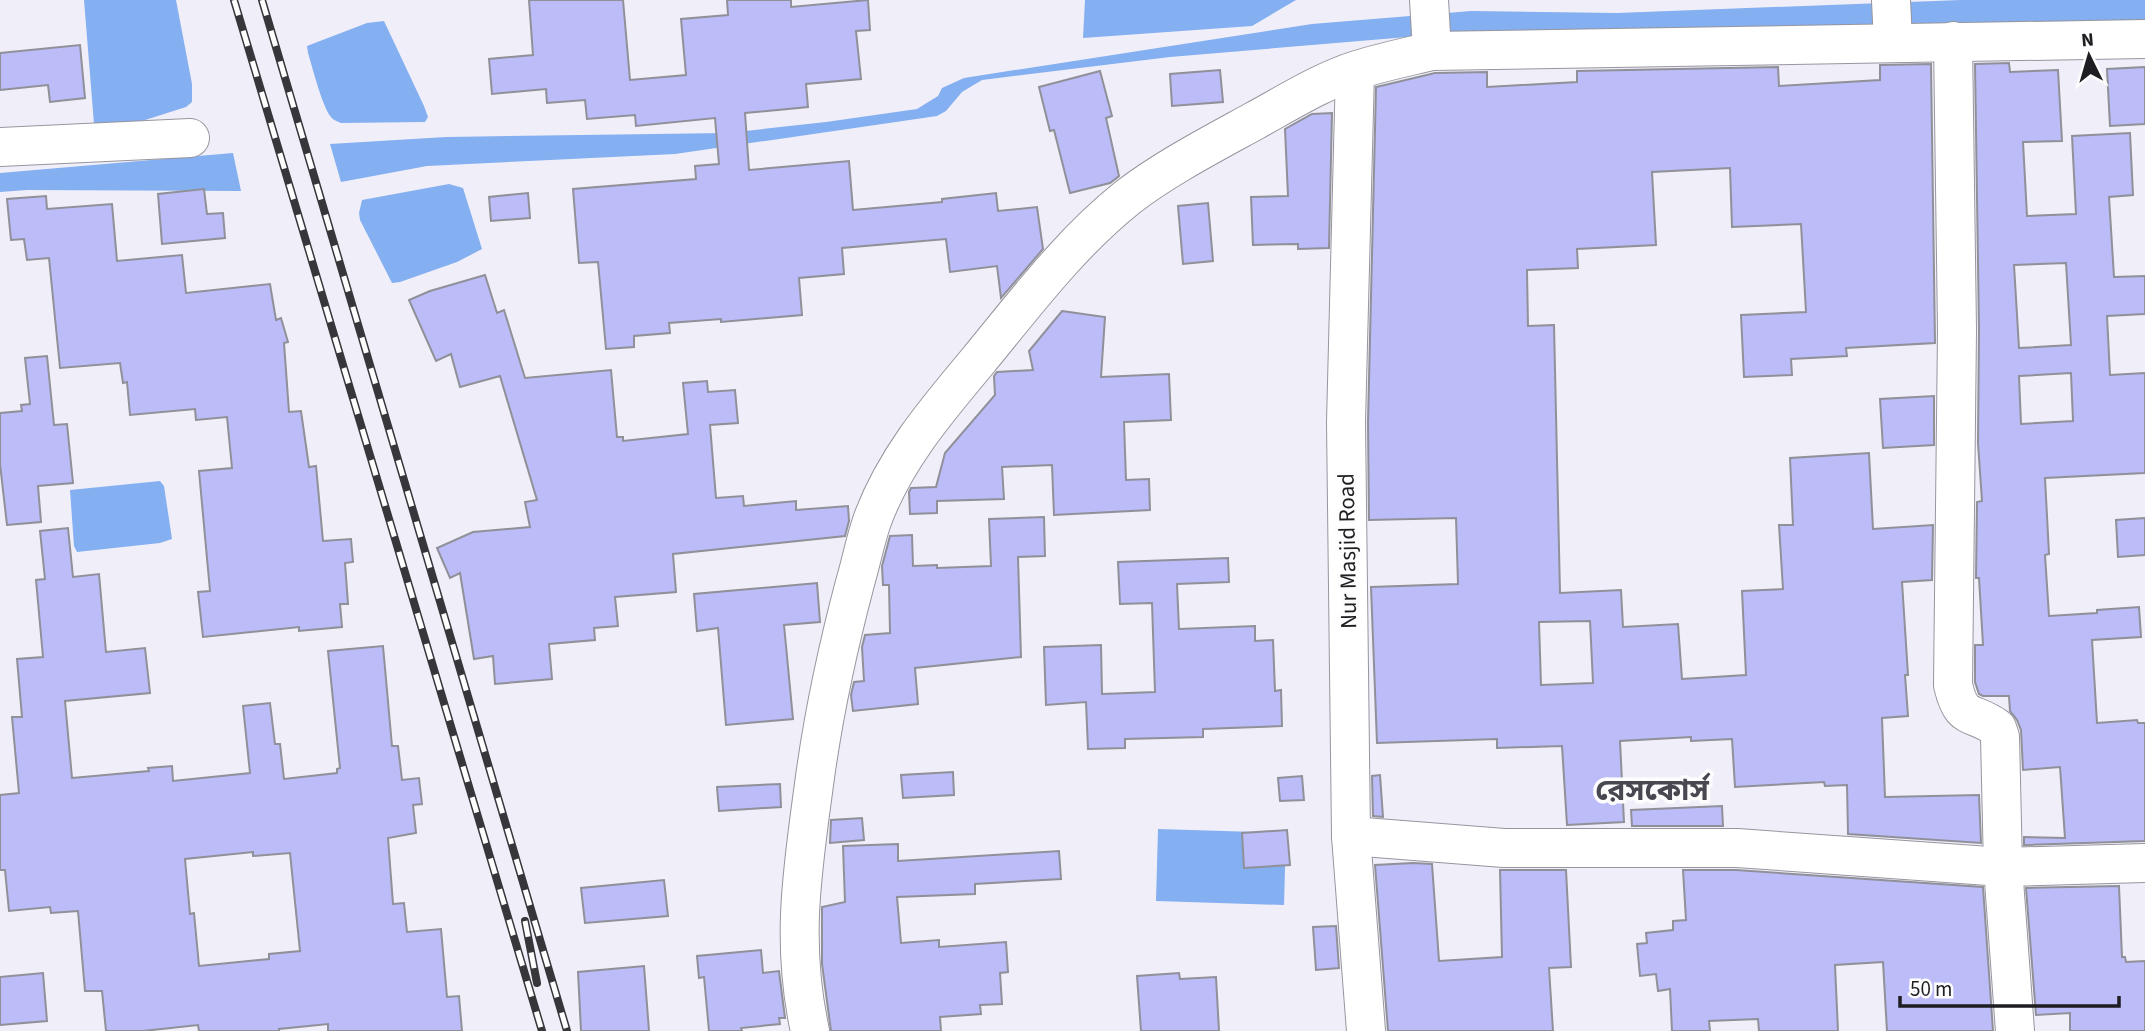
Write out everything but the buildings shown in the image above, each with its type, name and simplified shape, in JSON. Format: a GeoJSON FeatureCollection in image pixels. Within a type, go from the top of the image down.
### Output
{"type":"FeatureCollection","features":[{"type":"Feature","properties":{"kind":"street"},"geometry":{"type":"LineString","coordinates":[[1892,0],[1893,42]]}},
{"type":"Feature","properties":{"kind":"street"},"geometry":{"type":"LineString","coordinates":[[1429,1],[1432,51]]}},
{"type":"Feature","properties":{"kind":"street"},"geometry":{"type":"LineString","coordinates":[[810,1031],[802,996],[799,903],[819,747],[841,639],[872,521],[900,461],[933,415],[1074,248],[1129,197],[1205,148],[1296,98],[1355,71],[1432,51],[2145,38]]}},
{"type":"Feature","properties":{"kind":"street"},"geometry":{"type":"LineString","coordinates":[[1953,41],[1957,330],[1953,685],[1957,705],[1970,716],[1997,728],[2000,737],[2003,867],[2015,1031]]}},
{"type":"Feature","properties":{"kind":"street","name":"Nur Masjid Road"},"geometry":{"type":"LineString","coordinates":[[1355,71],[1346,422],[1351,836],[1366,1031]]}},
{"type":"Feature","properties":{"kind":"street"},"geometry":{"type":"LineString","coordinates":[[0,147],[190,138]]}},
{"type":"Feature","properties":{"kind":"street"},"geometry":{"type":"LineString","coordinates":[[1351,836],[1504,848],[1737,848],[2003,867],[2145,863]]}},
{"type":"Feature","properties":{"kind":"water"},"geometry":{"type":"Polygon","coordinates":[[[84,0],[176,0],[192,84],[192,102],[186,107],[120,128],[94,124],[84,0]]]}},
{"type":"Feature","properties":{"kind":"water"},"geometry":{"type":"Polygon","coordinates":[[[1085,0],[1296,0],[1252,26],[1083,38],[1085,0]]]}},
{"type":"Feature","properties":{"kind":"water"},"geometry":{"type":"Polygon","coordinates":[[[1961,0],[2145,0],[2145,23],[1467,32],[1170,57],[982,80],[962,92],[946,111],[937,116],[675,154],[427,166],[341,182],[330,144],[446,137],[727,133],[826,122],[917,109],[938,96],[942,88],[964,78],[1312,24],[1471,11],[1617,13],[1961,0]]]}},
{"type":"Feature","properties":{"kind":"water"},"geometry":{"type":"Polygon","coordinates":[[[384,21],[428,117],[425,122],[341,123],[332,118],[324,105],[307,46],[367,23],[384,21]]]}},
{"type":"Feature","properties":{"kind":"water"},"geometry":{"type":"Polygon","coordinates":[[[233,153],[241,191],[0,192],[0,173],[233,153]]]}},
{"type":"Feature","properties":{"kind":"water"},"geometry":{"type":"Polygon","coordinates":[[[449,184],[463,188],[482,249],[457,262],[392,283],[360,220],[362,200],[449,184]]]}},
{"type":"Feature","properties":{"kind":"water"},"geometry":{"type":"Polygon","coordinates":[[[160,481],[164,486],[172,539],[160,543],[77,552],[74,546],[70,490],[160,481]]]}},
{"type":"Feature","properties":{"kind":"water"},"geometry":{"type":"Polygon","coordinates":[[[1158,829],[1286,833],[1284,905],[1156,901],[1158,829]]]}},
{"type":"Feature","properties":{"kind":"railway"},"geometry":{"type":"LineString","coordinates":[[234,0],[542,1031]]}},
{"type":"Feature","properties":{"kind":"railway"},"geometry":{"type":"LineString","coordinates":[[262,0],[567,1031]]}},
{"type":"Feature","properties":{"kind":"railway"},"geometry":{"type":"LineString","coordinates":[[525,921],[537,983]]}},
{"type":"Feature","properties":{"kind":"district","name":"রেসকোর্স"},"geometry":{"type":"Point","coordinates":[1652,790]}}]}
